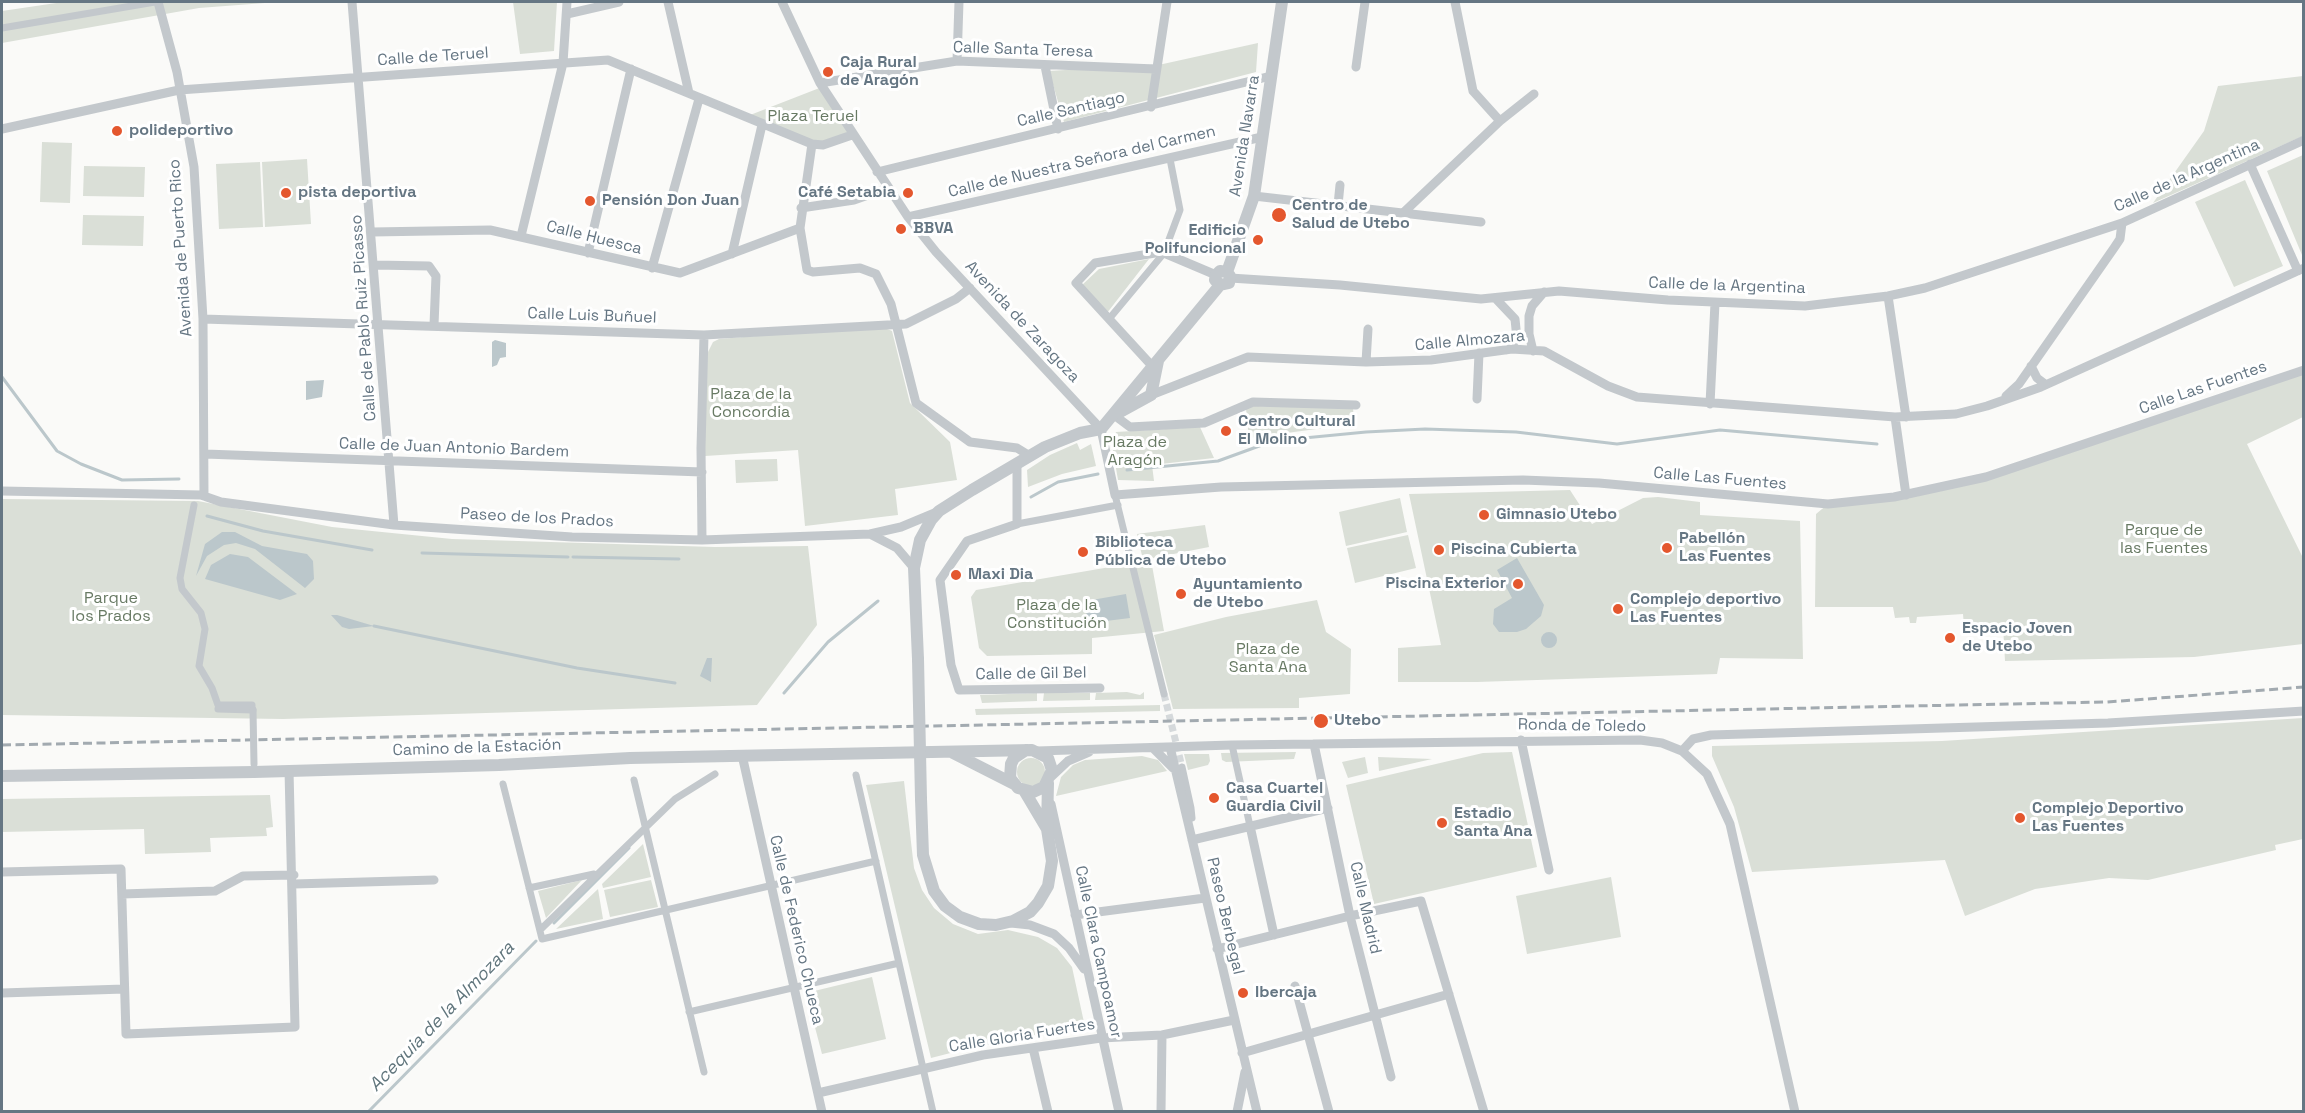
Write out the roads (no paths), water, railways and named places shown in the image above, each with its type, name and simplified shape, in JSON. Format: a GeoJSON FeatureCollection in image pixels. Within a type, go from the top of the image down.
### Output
{"type":"FeatureCollection","features":[{"type":"Feature","properties":{"kind":"street"},"geometry":{"type":"LineString","coordinates":[[2,28],[157,2]]}},
{"type":"Feature","properties":{"kind":"street","name":"Avenida de Puerto Rico"},"geometry":{"type":"LineString","coordinates":[[157,2],[177,72],[178,90],[194,167],[203,319],[204,496]]}},
{"type":"Feature","properties":{"kind":"street","name":"Calle de Pablo Ruiz Picasso"},"geometry":{"type":"LineString","coordinates":[[352,2],[380,327],[394,525]]}},
{"type":"Feature","properties":{"kind":"street"},"geometry":{"type":"LineString","coordinates":[[521,236],[564,63],[567,2]]}},
{"type":"Feature","properties":{"kind":"street"},"geometry":{"type":"LineString","coordinates":[[567,14],[619,2]]}},
{"type":"Feature","properties":{"kind":"street"},"geometry":{"type":"LineString","coordinates":[[669,2],[689,93]]}},
{"type":"Feature","properties":{"kind":"street","name":"Avenida de Zaragoza"},"geometry":{"type":"LineString","coordinates":[[782,2],[820,82],[852,135],[908,217],[970,288],[1101,429]]}},
{"type":"Feature","properties":{"kind":"street"},"geometry":{"type":"LineString","coordinates":[[957,61],[959,2]]}},
{"type":"Feature","properties":{"kind":"street"},"geometry":{"type":"LineString","coordinates":[[1151,106],[1167,2]]}},
{"type":"Feature","properties":{"kind":"street","name":"Avenida Navarra"},"geometry":{"type":"LineString","coordinates":[[1101,429],[1223,278],[1254,196],[1282,2]]}},
{"type":"Feature","properties":{"kind":"street"},"geometry":{"type":"LineString","coordinates":[[1356,67],[1365,2]]}},
{"type":"Feature","properties":{"kind":"street"},"geometry":{"type":"LineString","coordinates":[[1455,2],[1473,91],[1500,121]]}},
{"type":"Feature","properties":{"kind":"street","name":"Calle de Teruel"},"geometry":{"type":"LineString","coordinates":[[2,129],[178,90],[608,60],[812,144]]}},
{"type":"Feature","properties":{"kind":"street","name":"Calle Santa Teresa"},"geometry":{"type":"LineString","coordinates":[[820,82],[957,61],[1156,69]]}},
{"type":"Feature","properties":{"kind":"street"},"geometry":{"type":"LineString","coordinates":[[1045,66],[1059,129]]}},
{"type":"Feature","properties":{"kind":"street"},"geometry":{"type":"LineString","coordinates":[[588,253],[631,69]]}},
{"type":"Feature","properties":{"kind":"street","name":"Calle Santiago"},"geometry":{"type":"LineString","coordinates":[[877,172],[1271,76]]}},
{"type":"Feature","properties":{"kind":"street"},"geometry":{"type":"LineString","coordinates":[[1403,213],[1500,121],[1534,94]]}},
{"type":"Feature","properties":{"kind":"street"},"geometry":{"type":"LineString","coordinates":[[652,268],[699,99]]}},
{"type":"Feature","properties":{"kind":"street"},"geometry":{"type":"LineString","coordinates":[[732,254],[762,124]]}},
{"type":"Feature","properties":{"kind":"street"},"geometry":{"type":"LineString","coordinates":[[852,135],[823,145],[812,144],[801,208],[800,228],[808,271],[860,268],[872,271],[888,296],[912,397],[919,407],[970,442],[1017,448],[1030,456]]}},
{"type":"Feature","properties":{"kind":"street","name":"Calle de Nuestra Señora del Carmen"},"geometry":{"type":"LineString","coordinates":[[908,217],[1262,137]]}},
{"type":"Feature","properties":{"kind":"street","name":"Calle de la Argentina"},"geometry":{"type":"LineString","coordinates":[[1164,253],[1223,278],[1340,285],[1497,300],[1544,292],[1715,303],[1805,306],[1888,296],[1925,288],[2122,223],[2304,140]]}},
{"type":"Feature","properties":{"kind":"street"},"geometry":{"type":"LineString","coordinates":[[1109,319],[1164,253],[1180,210],[1170,159]]}},
{"type":"Feature","properties":{"kind":"street"},"geometry":{"type":"LineString","coordinates":[[2250,164],[2301,269]]}},
{"type":"Feature","properties":{"kind":"street"},"geometry":{"type":"LineString","coordinates":[[1338,205],[1340,185]]}},
{"type":"Feature","properties":{"kind":"street"},"geometry":{"type":"LineString","coordinates":[[801,208],[854,200],[888,188]]}},
{"type":"Feature","properties":{"kind":"street"},"geometry":{"type":"LineString","coordinates":[[1254,196],[1481,222]]}},
{"type":"Feature","properties":{"kind":"street"},"geometry":{"type":"LineString","coordinates":[[2001,400],[2024,376],[2114,248],[2120,239],[2122,223]]}},
{"type":"Feature","properties":{"kind":"street","name":"Calle Huesca"},"geometry":{"type":"LineString","coordinates":[[372,232],[490,230],[680,273],[800,228]]}},
{"type":"Feature","properties":{"kind":"street"},"geometry":{"type":"LineString","coordinates":[[1155,364],[1076,283],[1095,263],[1164,253]]}},
{"type":"Feature","properties":{"kind":"street"},"geometry":{"type":"LineString","coordinates":[[375,265],[429,266],[436,276],[434,325]]}},
{"type":"Feature","properties":{"kind":"street","name":"Calle Almozara"},"geometry":{"type":"LineString","coordinates":[[1148,397],[1248,357],[1366,362],[1431,360],[1506,350],[1544,351],[1608,386],[1637,397],[1894,417],[1956,414],[2034,389],[2301,269]]}},
{"type":"Feature","properties":{"kind":"street","name":"Calle Luis Buñuel"},"geometry":{"type":"LineString","coordinates":[[203,319],[380,327],[434,325],[705,335],[906,324],[956,299],[970,288]]}},
{"type":"Feature","properties":{"kind":"street"},"geometry":{"type":"LineString","coordinates":[[1533,351],[1529,334],[1529,316],[1532,306],[1544,292]]}},
{"type":"Feature","properties":{"kind":"street"},"geometry":{"type":"LineString","coordinates":[[1888,296],[1906,417]]}},
{"type":"Feature","properties":{"kind":"street"},"geometry":{"type":"LineString","coordinates":[[1497,300],[1515,319],[1517,339],[1506,350]]}},
{"type":"Feature","properties":{"kind":"street"},"geometry":{"type":"LineString","coordinates":[[1710,404],[1715,303]]}},
{"type":"Feature","properties":{"kind":"street"},"geometry":{"type":"LineString","coordinates":[[1366,362],[1368,329]]}},
{"type":"Feature","properties":{"kind":"street"},"geometry":{"type":"LineString","coordinates":[[702,540],[705,335]]}},
{"type":"Feature","properties":{"kind":"street"},"geometry":{"type":"LineString","coordinates":[[1477,399],[1479,353]]}},
{"type":"Feature","properties":{"kind":"street","name":"Avenida Navarra"},"geometry":{"type":"LineString","coordinates":[[1114,415],[1148,397],[1155,364]]}},
{"type":"Feature","properties":{"kind":"street"},"geometry":{"type":"LineString","coordinates":[[2031,366],[2037,378],[2045,384]]}},
{"type":"Feature","properties":{"kind":"street","name":"Calle Las Fuentes"},"geometry":{"type":"LineString","coordinates":[[1115,495],[1221,487],[1523,480],[1599,483],[1828,504],[1906,495],[1986,477],[2304,370]]}},
{"type":"Feature","properties":{"kind":"street"},"geometry":{"type":"LineString","coordinates":[[2024,376],[2034,389]]}},
{"type":"Feature","properties":{"kind":"street"},"geometry":{"type":"LineString","coordinates":[[1136,388],[1148,397]]}},
{"type":"Feature","properties":{"kind":"street"},"geometry":{"type":"LineString","coordinates":[[1114,415],[1130,427],[1204,423],[1253,402],[1356,405]]}},
{"type":"Feature","properties":{"kind":"street"},"geometry":{"type":"LineString","coordinates":[[1894,417],[1906,495]]}},
{"type":"Feature","properties":{"kind":"street"},"geometry":{"type":"LineString","coordinates":[[1088,976],[1069,948],[1054,934],[1030,925],[986,925],[969,921],[951,912],[940,901],[930,882],[923,855],[914,568],[920,540],[939,511],[1030,456],[1074,435],[1101,429],[1164,694]]}},
{"type":"Feature","properties":{"kind":"street","name":"Calle de Juan Antonio Bardem"},"geometry":{"type":"LineString","coordinates":[[205,454],[702,472]]}},
{"type":"Feature","properties":{"kind":"street"},"geometry":{"type":"LineString","coordinates":[[1017,464],[1017,524]]}},
{"type":"Feature","properties":{"kind":"street","name":"Paseo de los Prados"},"geometry":{"type":"LineString","coordinates":[[2,491],[204,496],[221,502],[394,525],[572,537],[702,540],[870,534],[901,527],[939,511]]}},
{"type":"Feature","properties":{"kind":"street"},"geometry":{"type":"LineString","coordinates":[[194,505],[180,578],[182,589],[201,613],[205,629],[199,666],[212,688],[218,705],[252,705],[252,707],[218,709],[253,710],[254,764]]}},
{"type":"Feature","properties":{"kind":"street","name":"Calle de Gil Bel"},"geometry":{"type":"LineString","coordinates":[[1100,688],[959,690],[951,665],[940,580],[968,541],[1017,524],[1118,505]]}},
{"type":"Feature","properties":{"kind":"street","name":"Paseo de los Prados"},"geometry":{"type":"LineString","coordinates":[[870,534],[897,548],[914,568]]}},
{"type":"Feature","properties":{"kind":"street"},"geometry":{"type":"LineString","coordinates":[[1682,751],[1693,739],[1711,735],[2108,723],[2304,711]]}},
{"type":"Feature","properties":{"kind":"street"},"geometry":{"type":"LineString","coordinates":[[1521,740],[1549,870]]}},
{"type":"Feature","properties":{"kind":"street","name":"Ronda de Toledo"},"geometry":{"type":"LineString","coordinates":[[1032,751],[1232,745],[1640,740],[1682,751],[1707,774],[1730,824],[1795,1112]]}},
{"type":"Feature","properties":{"kind":"street","name":"Calle Madrid"},"geometry":{"type":"LineString","coordinates":[[1314,744],[1350,916],[1391,1077]]}},
{"type":"Feature","properties":{"kind":"street"},"geometry":{"type":"LineString","coordinates":[[1232,745],[1274,935]]}},
{"type":"Feature","properties":{"kind":"street","name":"Paseo Berbegal"},"geometry":{"type":"LineString","coordinates":[[1170,747],[1178,768],[1205,898],[1257,1112]]}},
{"type":"Feature","properties":{"kind":"street","name":"Paseo Berbegal"},"geometry":{"type":"LineString","coordinates":[[1153,748],[1178,768]]}},
{"type":"Feature","properties":{"kind":"street","name":"Ronda de Toledo"},"geometry":{"type":"LineString","coordinates":[[1050,780],[1078,755],[1096,749]]}},
{"type":"Feature","properties":{"kind":"street"},"geometry":{"type":"LineString","coordinates":[[1005,924],[1030,912],[1044,894],[1052,870],[1047,829],[1050,780],[1048,758],[1032,751],[1020,753],[1011,764],[1011,778],[1014,784],[1026,792],[1047,829]]}},
{"type":"Feature","properties":{"kind":"street","name":"Camino de la Estación"},"geometry":{"type":"LineString","coordinates":[[2,776],[289,770],[742,755],[1032,751]]}},
{"type":"Feature","properties":{"kind":"street","name":"Camino de la Estación"},"geometry":{"type":"LineString","coordinates":[[953,753],[1014,784]]}},
{"type":"Feature","properties":{"kind":"street","name":"Calle de Federico Chueca"},"geometry":{"type":"LineString","coordinates":[[742,755],[822,1112]]}},
{"type":"Feature","properties":{"kind":"street"},"geometry":{"type":"LineString","coordinates":[[2,872],[121,868],[126,1034],[295,1027],[294,880],[289,770]]}},
{"type":"Feature","properties":{"kind":"street"},"geometry":{"type":"LineString","coordinates":[[540,930],[675,799],[715,774]]}},
{"type":"Feature","properties":{"kind":"street"},"geometry":{"type":"LineString","coordinates":[[856,775],[933,1112]]}},
{"type":"Feature","properties":{"kind":"street"},"geometry":{"type":"LineString","coordinates":[[634,780],[704,1072]]}},
{"type":"Feature","properties":{"kind":"street"},"geometry":{"type":"LineString","coordinates":[[1026,792],[1039,791],[1050,780]]}},
{"type":"Feature","properties":{"kind":"street"},"geometry":{"type":"LineString","coordinates":[[503,784],[542,939],[876,861]]}},
{"type":"Feature","properties":{"kind":"street","name":"Calle Clara Campoamor"},"geometry":{"type":"LineString","coordinates":[[1049,799],[1119,1112]]}},
{"type":"Feature","properties":{"kind":"street"},"geometry":{"type":"LineString","coordinates":[[1192,840],[1328,808]]}},
{"type":"Feature","properties":{"kind":"street"},"geometry":{"type":"LineString","coordinates":[[529,888],[596,874]]}},
{"type":"Feature","properties":{"kind":"street"},"geometry":{"type":"LineString","coordinates":[[122,894],[215,891],[243,876],[294,880],[434,879]]}},
{"type":"Feature","properties":{"kind":"street"},"geometry":{"type":"LineString","coordinates":[[1075,915],[1205,898]]}},
{"type":"Feature","properties":{"kind":"street"},"geometry":{"type":"LineString","coordinates":[[1217,950],[1350,916],[1421,901],[1481,1111]]}},
{"type":"Feature","properties":{"kind":"street"},"geometry":{"type":"LineString","coordinates":[[689,1012],[899,963]]}},
{"type":"Feature","properties":{"kind":"street"},"geometry":{"type":"LineString","coordinates":[[1295,986],[1329,1112]]}},
{"type":"Feature","properties":{"kind":"street"},"geometry":{"type":"LineString","coordinates":[[2,993],[124,989]]}},
{"type":"Feature","properties":{"kind":"street"},"geometry":{"type":"LineString","coordinates":[[1242,1053],[1309,1036],[1449,994]]}},
{"type":"Feature","properties":{"kind":"street","name":"Calle Gloria Fuertes"},"geometry":{"type":"LineString","coordinates":[[818,1093],[983,1055],[1101,1038],[1162,1035],[1234,1020]]}},
{"type":"Feature","properties":{"kind":"street"},"geometry":{"type":"LineString","coordinates":[[1161,1112],[1162,1035]]}},
{"type":"Feature","properties":{"kind":"street"},"geometry":{"type":"LineString","coordinates":[[1033,1048],[1047,1112]]}},
{"type":"Feature","properties":{"kind":"street"},"geometry":{"type":"LineString","coordinates":[[1237,1112],[1246,1070]]}},
{"type":"Feature","properties":{"kind":"waterway"},"geometry":{"type":"LineString","coordinates":[[2,377],[57,451],[81,464],[122,480],[179,479]]}},
{"type":"Feature","properties":{"kind":"waterway","name":"Acequia de la Almozara"},"geometry":{"type":"LineString","coordinates":[[1127,470],[1218,461],[1273,441],[1425,429],[1516,432],[1617,444],[1720,430],[1877,444]]}},
{"type":"Feature","properties":{"kind":"waterway","name":"Acequia de la Almozara"},"geometry":{"type":"LineString","coordinates":[[1031,497],[1058,482],[1098,474]]}},
{"type":"Feature","properties":{"kind":"waterway"},"geometry":{"type":"LineString","coordinates":[[207,516],[263,531],[372,550]]}},
{"type":"Feature","properties":{"kind":"waterway"},"geometry":{"type":"LineString","coordinates":[[422,553],[568,557]]}},
{"type":"Feature","properties":{"kind":"waterway"},"geometry":{"type":"LineString","coordinates":[[573,557],[679,559]]}},
{"type":"Feature","properties":{"kind":"waterway","name":"Acequia de la Almozara"},"geometry":{"type":"LineString","coordinates":[[784,693],[828,642],[878,601]]}},
{"type":"Feature","properties":{"kind":"waterway"},"geometry":{"type":"LineString","coordinates":[[374,626],[577,668],[675,683]]}},
{"type":"Feature","properties":{"kind":"waterway","name":"Acequia de la Almozara"},"geometry":{"type":"LineString","coordinates":[[554,923],[629,848]]}},
{"type":"Feature","properties":{"kind":"waterway","name":"Acequia de la Almozara"},"geometry":{"type":"LineString","coordinates":[[368,1112],[536,941]]}},
{"type":"Feature","properties":{"kind":"tunnel"},"geometry":{"type":"LineString","coordinates":[[1164,694],[1182,767]]}},
{"type":"Feature","properties":{"kind":"railway"},"geometry":{"type":"LineString","coordinates":[[2,745],[2107,702],[2304,687]]}},
{"type":"Feature","properties":{"kind":"place","name":"Caja Rural de Aragón"},"geometry":{"type":"Point","coordinates":[828,72]}},
{"type":"Feature","properties":{"kind":"place","name":"polideportivo"},"geometry":{"type":"Point","coordinates":[117,131]}},
{"type":"Feature","properties":{"kind":"place","name":"pista deportiva"},"geometry":{"type":"Point","coordinates":[286,193]}},
{"type":"Feature","properties":{"kind":"place","name":"Café Setabia"},"geometry":{"type":"Point","coordinates":[908,193]}},
{"type":"Feature","properties":{"kind":"place","name":"Pensión Don Juan"},"geometry":{"type":"Point","coordinates":[590,201]}},
{"type":"Feature","properties":{"kind":"place","name":"Centro de Salud de Utebo"},"geometry":{"type":"Point","coordinates":[1279,215]}},
{"type":"Feature","properties":{"kind":"place","name":"BBVA"},"geometry":{"type":"Point","coordinates":[901,229]}},
{"type":"Feature","properties":{"kind":"place","name":"Edificio Polifuncional"},"geometry":{"type":"Point","coordinates":[1258,240]}},
{"type":"Feature","properties":{"kind":"place","name":"Centro Cultural El Molino"},"geometry":{"type":"Point","coordinates":[1226,431]}},
{"type":"Feature","properties":{"kind":"place","name":"Gimnasio Utebo"},"geometry":{"type":"Point","coordinates":[1484,515]}},
{"type":"Feature","properties":{"kind":"place","name":"Pabellón Las Fuentes"},"geometry":{"type":"Point","coordinates":[1667,548]}},
{"type":"Feature","properties":{"kind":"place","name":"Piscina Cubierta"},"geometry":{"type":"Point","coordinates":[1439,550]}},
{"type":"Feature","properties":{"kind":"place","name":"Biblioteca Pública de Utebo"},"geometry":{"type":"Point","coordinates":[1083,552]}},
{"type":"Feature","properties":{"kind":"place","name":"Maxi Dia"},"geometry":{"type":"Point","coordinates":[956,575]}},
{"type":"Feature","properties":{"kind":"place","name":"Piscina Exterior"},"geometry":{"type":"Point","coordinates":[1518,584]}},
{"type":"Feature","properties":{"kind":"place","name":"Ayuntamiento de Utebo"},"geometry":{"type":"Point","coordinates":[1181,594]}},
{"type":"Feature","properties":{"kind":"place","name":"Complejo deportivo Las Fuentes"},"geometry":{"type":"Point","coordinates":[1618,609]}},
{"type":"Feature","properties":{"kind":"place","name":"Espacio Joven de Utebo"},"geometry":{"type":"Point","coordinates":[1950,638]}},
{"type":"Feature","properties":{"kind":"place","name":"Utebo"},"geometry":{"type":"Point","coordinates":[1321,721]}},
{"type":"Feature","properties":{"kind":"place","name":"Casa Cuartel Guardia Civil"},"geometry":{"type":"Point","coordinates":[1214,798]}},
{"type":"Feature","properties":{"kind":"place","name":"Complejo Deportivo Las Fuentes"},"geometry":{"type":"Point","coordinates":[2020,818]}},
{"type":"Feature","properties":{"kind":"place","name":"Estadio Santa Ana"},"geometry":{"type":"Point","coordinates":[1442,823]}},
{"type":"Feature","properties":{"kind":"place","name":"Ibercaja"},"geometry":{"type":"Point","coordinates":[1243,993]}},
{"type":"Feature","properties":{"kind":"park label","name":"Plaza Teruel"},"geometry":{"type":"Point","coordinates":[813,117]}},
{"type":"Feature","properties":{"kind":"park label","name":"Plaza de la Concordia"},"geometry":{"type":"Point","coordinates":[751,404]}},
{"type":"Feature","properties":{"kind":"park label","name":"Plaza de Aragón"},"geometry":{"type":"Point","coordinates":[1135,452]}},
{"type":"Feature","properties":{"kind":"park label","name":"Parque de las Fuentes"},"geometry":{"type":"Point","coordinates":[2164,540]}},
{"type":"Feature","properties":{"kind":"park label","name":"Parque los Prados"},"geometry":{"type":"Point","coordinates":[111,608]}},
{"type":"Feature","properties":{"kind":"park label","name":"Plaza de la Constitución"},"geometry":{"type":"Point","coordinates":[1057,615]}},
{"type":"Feature","properties":{"kind":"park label","name":"Plaza de Santa Ana"},"geometry":{"type":"Point","coordinates":[1268,659]}}]}
